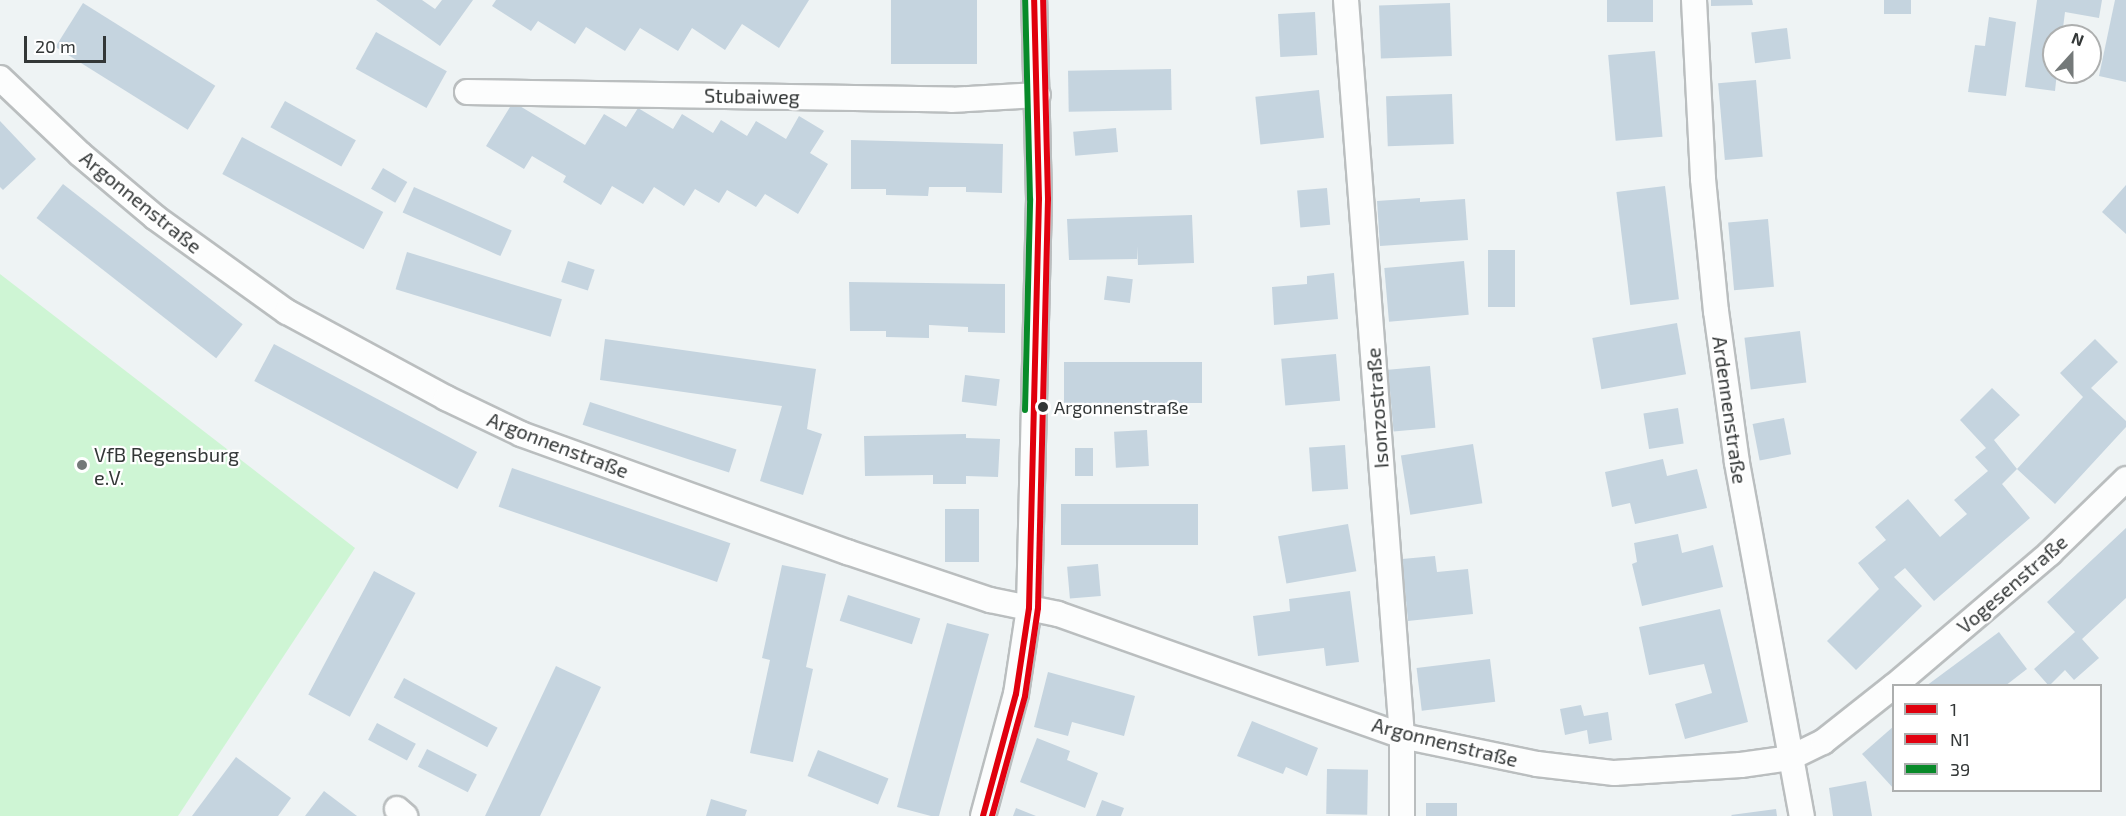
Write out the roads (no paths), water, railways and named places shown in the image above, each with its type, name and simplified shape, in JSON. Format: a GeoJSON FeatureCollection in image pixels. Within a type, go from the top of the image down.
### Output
{"type":"FeatureCollection","features":[{"type":"Feature","properties":{"kind":"street"},"geometry":{"type":"LineString","coordinates":[[983,816],[1016,694],[1029,608],[1039,199],[1034,0]]}},
{"type":"Feature","properties":{"kind":"street","name":"Isonzostraße"},"geometry":{"type":"LineString","coordinates":[[1346,0],[1402,736],[1402,816]]}},
{"type":"Feature","properties":{"kind":"street","name":"Ardennenstraße"},"geometry":{"type":"LineString","coordinates":[[1694,0],[1703,179],[1716,311],[1737,463],[1802,816]]}},
{"type":"Feature","properties":{"kind":"street","name":"Argonnenstraße"},"geometry":{"type":"LineString","coordinates":[[0,78],[80,154],[156,218],[287,312],[446,398],[520,435],[847,552],[990,600],[1058,614],[1402,736],[1537,764],[1614,773],[1719,767],[1791,758]]}},
{"type":"Feature","properties":{"kind":"street","name":"Stubaiweg"},"geometry":{"type":"LineString","coordinates":[[467,92],[951,100],[1038,95]]}},
{"type":"Feature","properties":{"kind":"street","name":"Vogesenstraße"},"geometry":{"type":"LineString","coordinates":[[1896,684],[2050,554],[2126,479]]}},
{"type":"Feature","properties":{"kind":"street","name":"Vogesenstraße"},"geometry":{"type":"LineString","coordinates":[[1791,758],[1823,742],[1892,688]]}},
{"type":"Feature","properties":{"kind":"place","name":"Argonnenstraße"},"geometry":{"type":"Point","coordinates":[1043,407]}},
{"type":"Feature","properties":{"kind":"place","name":"VfB Regensburg e.V."},"geometry":{"type":"Point","coordinates":[82,465]}}]}
